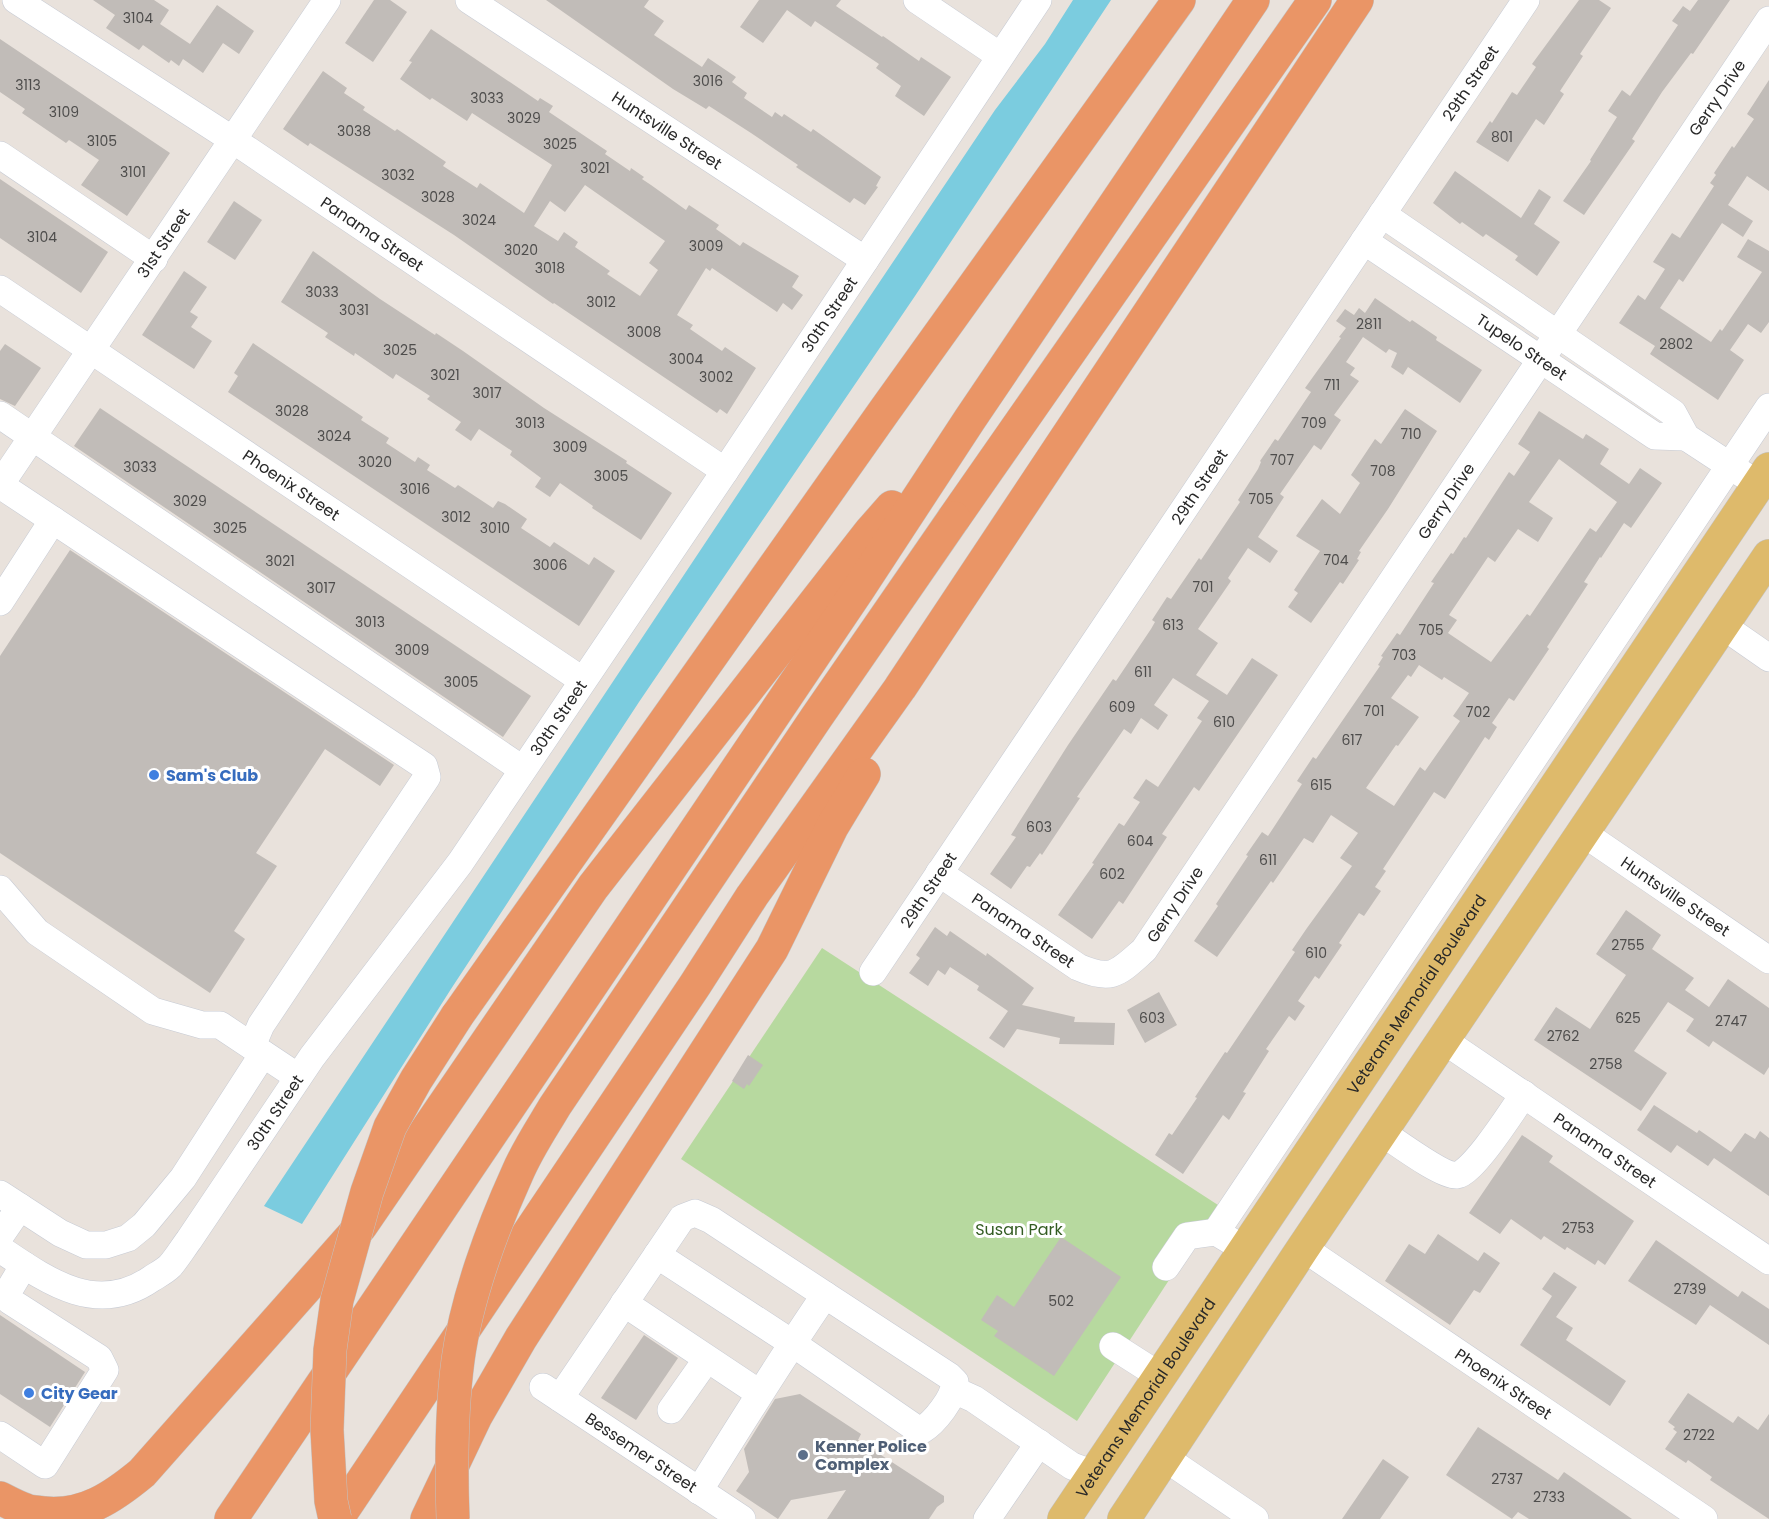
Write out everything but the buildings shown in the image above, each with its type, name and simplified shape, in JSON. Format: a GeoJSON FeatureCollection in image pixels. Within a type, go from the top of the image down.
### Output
{"type":"FeatureCollection","features":[{"type":"Feature","properties":{"kind":"highway"},"geometry":{"type":"LineString","coordinates":[[336,1519],[331,1500],[327,1430],[330,1350],[337,1300],[367,1192],[390,1127],[416,1080],[457,1016],[885,410],[1179,0]]}},
{"type":"Feature","properties":{"kind":"highway"},"geometry":{"type":"LineString","coordinates":[[231,1519],[1253,0]]}},
{"type":"Feature","properties":{"kind":"highway"},"geometry":{"type":"LineString","coordinates":[[453,1519],[453,1422],[458,1358],[473,1292],[494,1229],[518,1172],[555,1106],[816,718],[1314,0]]}},
{"type":"Feature","properties":{"kind":"highway"},"geometry":{"type":"LineString","coordinates":[[336,1519],[695,985],[752,896],[900,688],[1357,0]]}},
{"type":"Feature","properties":{"kind":"highway"},"geometry":{"type":"LineString","coordinates":[[0,1498],[27,1511],[54,1514],[75,1511],[96,1506],[117,1494],[142,1473],[361,1226],[593,887],[870,532],[970,418]]}},
{"type":"Feature","properties":{"kind":"highway"},"geometry":{"type":"LineString","coordinates":[[427,1519],[476,1416],[516,1346],[772,949],[832,826],[892,726],[900,688]]}},
{"type":"Feature","properties":{"kind":"highway"},"geometry":{"type":"LineString","coordinates":[[119,1519],[123,1506],[142,1473]]}},
{"type":"Feature","properties":{"kind":"main road","name":"Veterans Memorial Boulevard"},"geometry":{"type":"LineString","coordinates":[[1064,1519],[1764,477]]}},
{"type":"Feature","properties":{"kind":"main road"},"geometry":{"type":"LineString","coordinates":[[1124,1519],[1303,1248],[1769,556]]}},
{"type":"Feature","properties":{"kind":"main road"},"geometry":{"type":"LineString","coordinates":[[1628,766],[1620,760],[1611,747],[1614,727],[1690,587]]}},
{"type":"Feature","properties":{"kind":"main road"},"geometry":{"type":"LineString","coordinates":[[1342,1191],[1334,1182],[1330,1172],[1329,1153],[1399,1021]]}},
{"type":"Feature","properties":{"kind":"main road"},"geometry":{"type":"LineString","coordinates":[[1226,1366],[1261,1286],[1263,1273],[1260,1264],[1245,1250]]}},
{"type":"Feature","properties":{"kind":"main road"},"geometry":{"type":"LineString","coordinates":[[1094,1474],[1108,1485],[1113,1501],[1109,1519]]}},
{"type":"Feature","properties":{"kind":"street","name":"Panama Street"},"geometry":{"type":"LineString","coordinates":[[16,0],[233,140],[725,471]]}},
{"type":"Feature","properties":{"kind":"street","name":"31st Street"},"geometry":{"type":"LineString","coordinates":[[0,485],[327,0]]}},
{"type":"Feature","properties":{"kind":"street","name":"Huntsville Street"},"geometry":{"type":"LineString","coordinates":[[470,0],[865,260]]}},
{"type":"Feature","properties":{"kind":"street"},"geometry":{"type":"LineString","coordinates":[[917,0],[1000,56]]}},
{"type":"Feature","properties":{"kind":"street","name":"30th Street"},"geometry":{"type":"LineString","coordinates":[[0,1249],[42,1278],[70,1291],[99,1295],[120,1293],[140,1287],[169,1267],[298,1077],[460,863],[725,471],[1038,0]]}},
{"type":"Feature","properties":{"kind":"street","name":"29th Street"},"geometry":{"type":"LineString","coordinates":[[873,972],[1526,0]]}},
{"type":"Feature","properties":{"kind":"street","name":"Gerry Drive"},"geometry":{"type":"LineString","coordinates":[[1114,974],[1144,950],[1769,20]]}},
{"type":"Feature","properties":{"kind":"street"},"geometry":{"type":"LineString","coordinates":[[0,155],[154,258]]}},
{"type":"Feature","properties":{"kind":"street","name":"Tupelo Street"},"geometry":{"type":"LineString","coordinates":[[1382,214],[1673,413],[1686,437],[1730,466],[1764,477]]}},
{"type":"Feature","properties":{"kind":"street","name":"Tupelo Street"},"geometry":{"type":"LineString","coordinates":[[1364,241],[1655,436],[1686,437]]}},
{"type":"Feature","properties":{"kind":"street","name":"Phoenix Street"},"geometry":{"type":"LineString","coordinates":[[0,290],[582,680]]}},
{"type":"Feature","properties":{"kind":"street"},"geometry":{"type":"LineString","coordinates":[[1216,1232],[1769,407]]}},
{"type":"Feature","properties":{"kind":"street"},"geometry":{"type":"LineString","coordinates":[[0,415],[522,769]]}},
{"type":"Feature","properties":{"kind":"street"},"geometry":{"type":"LineString","coordinates":[[0,485],[424,766],[427,777],[261,1025],[257,1050],[183,1178],[144,1225],[128,1239],[106,1245],[86,1245],[60,1233],[10,1201],[0,1236]]}},
{"type":"Feature","properties":{"kind":"street"},"geometry":{"type":"LineString","coordinates":[[0,602],[53,520]]}},
{"type":"Feature","properties":{"kind":"street"},"geometry":{"type":"LineString","coordinates":[[1722,626],[1769,658]]}},
{"type":"Feature","properties":{"kind":"street","name":"Huntsville Street"},"geometry":{"type":"LineString","coordinates":[[1583,833],[1769,960]]}},
{"type":"Feature","properties":{"kind":"street","name":"Panama Street"},"geometry":{"type":"LineString","coordinates":[[939,873],[1078,967],[1096,975],[1114,974]]}},
{"type":"Feature","properties":{"kind":"street"},"geometry":{"type":"LineString","coordinates":[[0,889],[37,932],[153,1011],[202,1025],[220,1025],[298,1077]]}},
{"type":"Feature","properties":{"kind":"street","name":"Panama Street"},"geometry":{"type":"LineString","coordinates":[[1443,1040],[1769,1261]]}},
{"type":"Feature","properties":{"kind":"street"},"geometry":{"type":"LineString","coordinates":[[1382,1132],[1430,1164],[1449,1174],[1458,1175],[1472,1168],[1524,1095]]}},
{"type":"Feature","properties":{"kind":"street"},"geometry":{"type":"LineString","coordinates":[[657,1255],[792,1343],[914,1427],[922,1430],[932,1424],[954,1390],[955,1382],[711,1220],[695,1213],[682,1218],[624,1303],[759,1393]]}},
{"type":"Feature","properties":{"kind":"street"},"geometry":{"type":"LineString","coordinates":[[1166,1267],[1188,1236],[1216,1232],[1245,1250]]}},
{"type":"Feature","properties":{"kind":"street","name":"Phoenix Street"},"geometry":{"type":"LineString","coordinates":[[1303,1248],[1704,1519]]}},
{"type":"Feature","properties":{"kind":"street"},"geometry":{"type":"LineString","coordinates":[[0,1435],[45,1465],[105,1370],[99,1358],[10,1301],[6,1295],[24,1265]]}},
{"type":"Feature","properties":{"kind":"street"},"geometry":{"type":"LineString","coordinates":[[699,1491],[759,1393],[825,1295]]}},
{"type":"Feature","properties":{"kind":"street","name":"Bessemer Street"},"geometry":{"type":"LineString","coordinates":[[624,1303],[551,1393],[742,1519]]}},
{"type":"Feature","properties":{"kind":"street"},"geometry":{"type":"LineString","coordinates":[[1113,1346],[1160,1376]]}},
{"type":"Feature","properties":{"kind":"street"},"geometry":{"type":"LineString","coordinates":[[671,1410],[707,1359]]}},
{"type":"Feature","properties":{"kind":"street"},"geometry":{"type":"LineString","coordinates":[[954,1390],[974,1399],[1072,1466],[1094,1474]]}},
{"type":"Feature","properties":{"kind":"street"},"geometry":{"type":"LineString","coordinates":[[987,1519],[1039,1443]]}},
{"type":"Feature","properties":{"kind":"street"},"geometry":{"type":"LineString","coordinates":[[1166,1458],[1255,1519]]}},
{"type":"Feature","properties":{"kind":"green space","name":"Susan Park"},"geometry":{"type":"Polygon","coordinates":[[[822,948],[1218,1205],[1077,1421],[681,1159],[822,948]]]}},
{"type":"Feature","properties":{"kind":"water"},"geometry":{"type":"Polygon","coordinates":[[[1073,0],[1111,0],[915,296],[639,702],[451,989],[302,1224],[264,1206],[793,411],[995,110],[1045,44],[1073,0]]]}},
{"type":"Feature","properties":{"kind":"place","name":"Sam's Club"},"geometry":{"type":"Point","coordinates":[154,775]}},
{"type":"Feature","properties":{"kind":"place","name":"City Gear"},"geometry":{"type":"Point","coordinates":[29,1393]}},
{"type":"Feature","properties":{"kind":"place","name":"Kenner Police Complex"},"geometry":{"type":"Point","coordinates":[803,1455]}}]}
